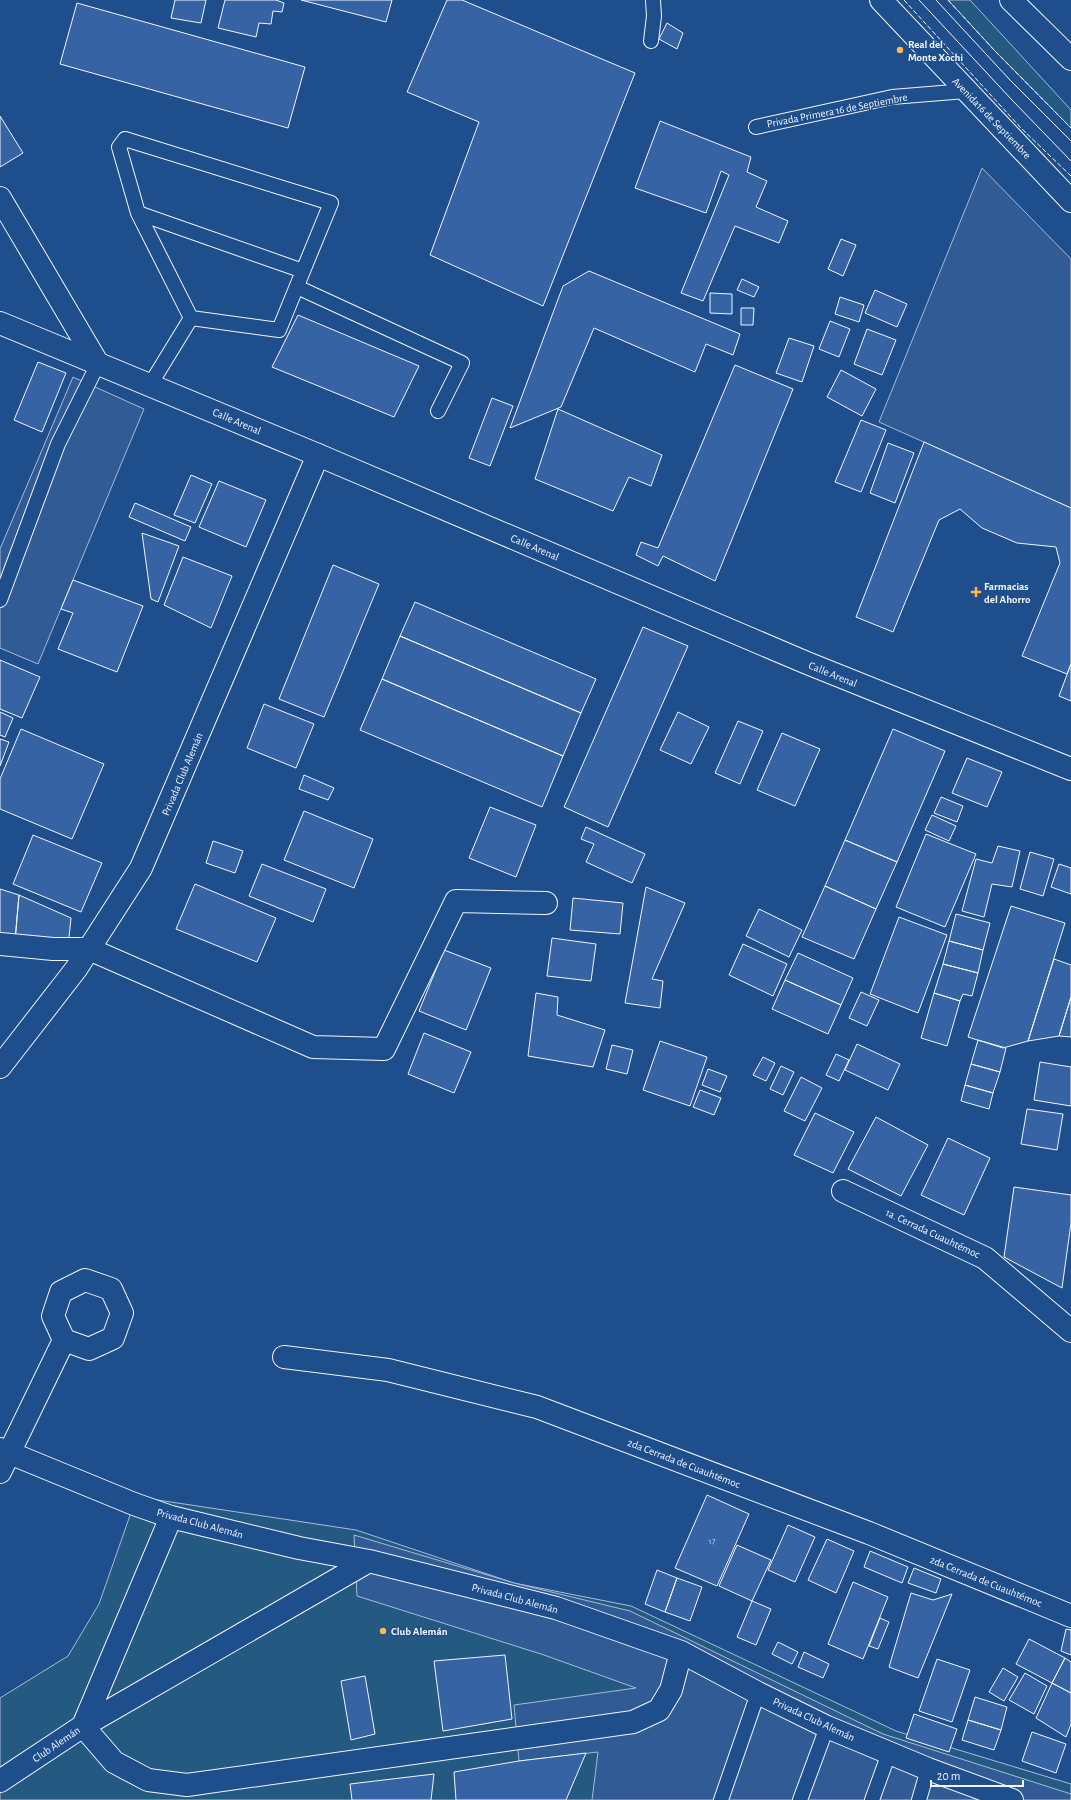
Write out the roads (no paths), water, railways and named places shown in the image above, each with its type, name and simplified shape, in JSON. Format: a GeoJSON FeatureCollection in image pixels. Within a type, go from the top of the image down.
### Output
{"type":"FeatureCollection","features":[{"type":"Feature","properties":{"kind":"street","name":"Avenida16 de Septiembre"},"geometry":{"type":"LineString","coordinates":[[881,0],[1071,201]]}},
{"type":"Feature","properties":{"kind":"street"},"geometry":{"type":"LineString","coordinates":[[1011,0],[1071,59]]}},
{"type":"Feature","properties":{"kind":"street"},"geometry":{"type":"LineString","coordinates":[[1034,0],[1037,19],[1044,32]]}},
{"type":"Feature","properties":{"kind":"street"},"geometry":{"type":"LineString","coordinates":[[0,198],[98,364]]}},
{"type":"Feature","properties":{"kind":"street","name":"Calle Arenal"},"geometry":{"type":"LineString","coordinates":[[0,323],[318,455],[807,663],[1071,769]]}},
{"type":"Feature","properties":{"kind":"street","name":"Privada Club Alemán"},"geometry":{"type":"LineString","coordinates":[[0,1067],[76,969],[141,868],[318,455]]}},
{"type":"Feature","properties":{"kind":"street"},"geometry":{"type":"LineString","coordinates":[[0,944],[53,949],[89,950],[313,1047],[384,1049],[456,901],[546,903]]}},
{"type":"Feature","properties":{"kind":"street","name":"1a. Cerrada Cuauhtémoc"},"geometry":{"type":"LineString","coordinates":[[843,1191],[985,1258],[1071,1331]]}},
{"type":"Feature","properties":{"kind":"street"},"geometry":{"type":"LineString","coordinates":[[0,1472],[4,1450],[64,1340]]}},
{"type":"Feature","properties":{"kind":"street","name":"2da Cerrada de Cuauhtémoc"},"geometry":{"type":"LineString","coordinates":[[284,1357],[388,1370],[536,1407],[854,1528],[1071,1616]]}},
{"type":"Feature","properties":{"kind":"street","name":"Privada Club Alemán"},"geometry":{"type":"LineString","coordinates":[[4,1450],[134,1504],[171,1517],[299,1548],[369,1561],[556,1608],[681,1652],[758,1693],[827,1727],[928,1769],[1010,1800]]}},
{"type":"Feature","properties":{"kind":"street","name":"Club Alemán"},"geometry":{"type":"LineString","coordinates":[[0,1781],[83,1726],[171,1517]]}},
{"type":"Feature","properties":{"kind":"street"},"geometry":{"type":"LineString","coordinates":[[369,1561],[83,1726],[114,1762],[148,1780],[187,1785],[633,1722],[659,1710],[671,1690],[681,1652]]}},
{"type":"Feature","properties":{"kind":"lane"},"geometry":{"type":"LineString","coordinates":[[651,41],[654,16],[653,0]]}},
{"type":"Feature","properties":{"kind":"lane","name":"Privada Primera 16 de Septiembre"},"geometry":{"type":"LineString","coordinates":[[756,127],[892,97],[966,91]]}},
{"type":"Feature","properties":{"kind":"lane"},"geometry":{"type":"LineString","coordinates":[[125,139],[331,203],[279,330],[191,318],[138,213],[119,148],[125,139]]}},
{"type":"Feature","properties":{"kind":"lane"},"geometry":{"type":"LineString","coordinates":[[138,213],[303,271]]}},
{"type":"Feature","properties":{"kind":"lane"},"geometry":{"type":"LineString","coordinates":[[297,287],[462,363],[438,411]]}},
{"type":"Feature","properties":{"kind":"lane"},"geometry":{"type":"LineString","coordinates":[[150,385],[191,318]]}},
{"type":"Feature","properties":{"kind":"lane"},"geometry":{"type":"LineString","coordinates":[[0,600],[58,444],[98,364]]}},
{"type":"Feature","properties":{"kind":"lane"},"geometry":{"type":"LineString","coordinates":[[721,1800],[758,1693]]}},
{"type":"Feature","properties":{"kind":"lane"},"geometry":{"type":"LineString","coordinates":[[800,1800],[827,1727]]}},
{"type":"Feature","properties":{"kind":"lane"},"geometry":{"type":"LineString","coordinates":[[872,1800],[889,1753]]}},
{"type":"Feature","properties":{"kind":"lane"},"geometry":{"type":"LineString","coordinates":[[919,1800],[928,1769]]}},
{"type":"Feature","properties":{"kind":"tram line"},"geometry":{"type":"LineString","coordinates":[[919,0],[1071,161]]}},
{"type":"Feature","properties":{"kind":"tram line"},"geometry":{"type":"LineString","coordinates":[[936,0],[1010,80],[1071,141]]}},
{"type":"Feature","properties":{"kind":"place","name":"Real del Monte Xochi"},"geometry":{"type":"Point","coordinates":[900,50]}},
{"type":"Feature","properties":{"kind":"place","name":"Farmacias del Ahorro"},"geometry":{"type":"Point","coordinates":[976,592]}},
{"type":"Feature","properties":{"kind":"place","name":"Club Alemán"},"geometry":{"type":"Point","coordinates":[383,1631]}}]}
